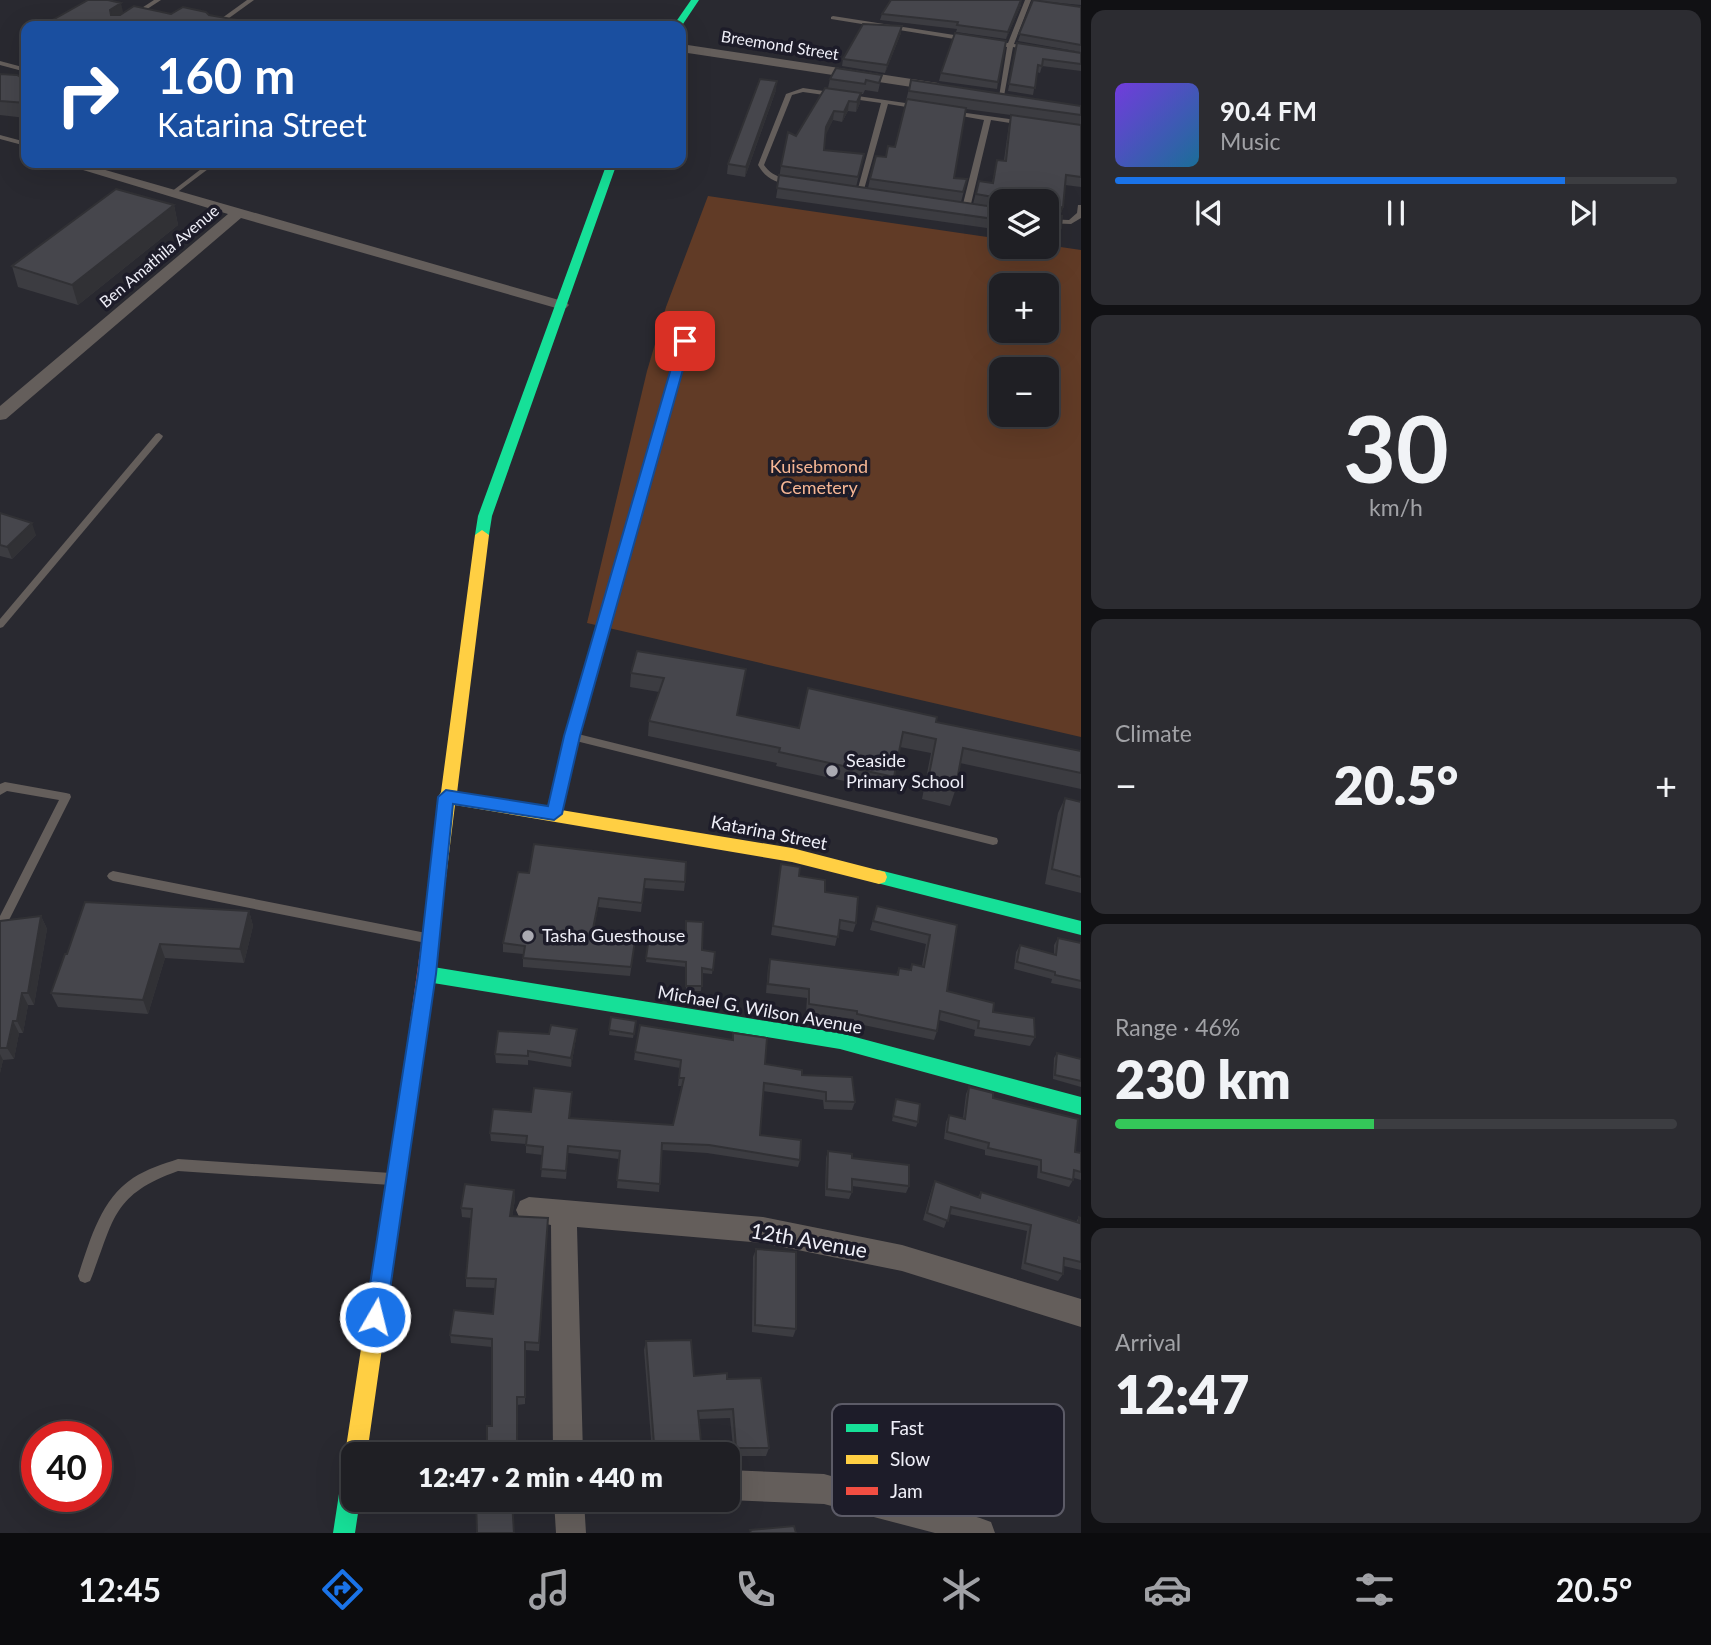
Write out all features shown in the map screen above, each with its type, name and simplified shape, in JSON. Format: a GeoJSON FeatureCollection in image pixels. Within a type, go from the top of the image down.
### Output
{"type":"FeatureCollection","features":[{"type":"Feature","properties":{"kind":"street"},"geometry":{"type":"LineString","coordinates":[[680,21],[695,0]]}},
{"type":"Feature","properties":{"kind":"street","name":"Breemond Street"},"geometry":{"type":"LineString","coordinates":[[686,49],[948,88]]}},
{"type":"Feature","properties":{"kind":"street","name":"Ben Amathila Avenue"},"geometry":{"type":"LineString","coordinates":[[84,168],[237,213]]}},
{"type":"Feature","properties":{"kind":"street"},"geometry":{"type":"LineString","coordinates":[[358,1442],[427,974],[446,797],[485,516],[610,168]]}},
{"type":"Feature","properties":{"kind":"street"},"geometry":{"type":"LineString","coordinates":[[237,213],[561,305]]}},
{"type":"Feature","properties":{"kind":"street","name":"Ben Amathila Avenue"},"geometry":{"type":"LineString","coordinates":[[0,415],[237,213]]}},
{"type":"Feature","properties":{"kind":"street","name":"Katarina Street"},"geometry":{"type":"LineString","coordinates":[[446,797],[792,855],[1081,928]]}},
{"type":"Feature","properties":{"kind":"street","name":"Michael G. Wilson Avenue"},"geometry":{"type":"LineString","coordinates":[[427,974],[840,1041],[1081,1105]]}},
{"type":"Feature","properties":{"kind":"street","name":"12th Avenue"},"geometry":{"type":"LineString","coordinates":[[529,1210],[764,1230],[902,1258],[1081,1313]]}},
{"type":"Feature","properties":{"kind":"street"},"geometry":{"type":"LineString","coordinates":[[564,1214],[568,1442]]}},
{"type":"Feature","properties":{"kind":"street"},"geometry":{"type":"LineString","coordinates":[[740,1486],[832,1491]]}},
{"type":"Feature","properties":{"kind":"street"},"geometry":{"type":"LineString","coordinates":[[344,1533],[347,1512]]}},
{"type":"Feature","properties":{"kind":"street"},"geometry":{"type":"LineString","coordinates":[[570,1512],[571,1533]]}},
{"type":"Feature","properties":{"kind":"street"},"geometry":{"type":"LineString","coordinates":[[928,1516],[980,1533]]}},
{"type":"Feature","properties":{"kind":"lane"},"geometry":{"type":"LineString","coordinates":[[125,21],[158,0]]}},
{"type":"Feature","properties":{"kind":"lane"},"geometry":{"type":"LineString","coordinates":[[221,21],[251,0]]}},
{"type":"Feature","properties":{"kind":"lane"},"geometry":{"type":"LineString","coordinates":[[1001,96],[1010,46],[1025,0],[1041,3]]}},
{"type":"Feature","properties":{"kind":"lane"},"geometry":{"type":"LineString","coordinates":[[833,18],[969,39]]}},
{"type":"Feature","properties":{"kind":"lane"},"geometry":{"type":"LineString","coordinates":[[983,41],[1034,49]]}},
{"type":"Feature","properties":{"kind":"lane"},"geometry":{"type":"LineString","coordinates":[[0,63],[21,69]]}},
{"type":"Feature","properties":{"kind":"lane"},"geometry":{"type":"LineString","coordinates":[[801,184],[777,181],[765,174],[761,165],[789,94],[803,90],[923,108]]}},
{"type":"Feature","properties":{"kind":"lane"},"geometry":{"type":"LineString","coordinates":[[861,192],[885,102]]}},
{"type":"Feature","properties":{"kind":"lane"},"geometry":{"type":"LineString","coordinates":[[936,110],[1028,123]]}},
{"type":"Feature","properties":{"kind":"lane"},"geometry":{"type":"LineString","coordinates":[[966,208],[988,118]]}},
{"type":"Feature","properties":{"kind":"lane"},"geometry":{"type":"LineString","coordinates":[[0,138],[21,143]]}},
{"type":"Feature","properties":{"kind":"lane"},"geometry":{"type":"LineString","coordinates":[[173,193],[206,168]]}},
{"type":"Feature","properties":{"kind":"lane"},"geometry":{"type":"LineString","coordinates":[[849,191],[874,194]]}},
{"type":"Feature","properties":{"kind":"lane"},"geometry":{"type":"LineString","coordinates":[[953,206],[978,210]]}},
{"type":"Feature","properties":{"kind":"lane"},"geometry":{"type":"LineString","coordinates":[[1059,221],[1071,222],[1081,214],[1081,206]]}},
{"type":"Feature","properties":{"kind":"lane"},"geometry":{"type":"LineString","coordinates":[[554,814],[572,736],[685,341]]}},
{"type":"Feature","properties":{"kind":"lane"},"geometry":{"type":"LineString","coordinates":[[0,625],[159,436]]}},
{"type":"Feature","properties":{"kind":"lane"},"geometry":{"type":"LineString","coordinates":[[572,736],[993,841]]}},
{"type":"Feature","properties":{"kind":"lane"},"geometry":{"type":"LineString","coordinates":[[0,791],[5,786],[66,797],[0,927]]}},
{"type":"Feature","properties":{"kind":"lane"},"geometry":{"type":"LineString","coordinates":[[113,876],[431,939]]}},
{"type":"Feature","properties":{"kind":"lane"},"geometry":{"type":"LineString","coordinates":[[85,1276],[106,1218],[119,1196],[156,1171],[178,1165],[395,1180]]}},
{"type":"Feature","properties":{"kind":"green space","name":"Kuisebmond Cemetery"},"geometry":{"type":"Polygon","coordinates":[[[708,196],[989,237],[989,259],[1059,259],[1059,247],[1081,250],[1081,737],[587,623],[647,371],[666,307],[708,196]]]}},
{"type":"Feature","properties":{"kind":"building"},"geometry":{"type":"Polygon","coordinates":[[[88,0],[108,0],[121,3],[110,10],[111,15],[120,15],[134,6],[171,14],[183,7],[243,21],[51,21],[88,0]]]}},
{"type":"Feature","properties":{"kind":"building"},"geometry":{"type":"Polygon","coordinates":[[[891,0],[1021,0],[1008,32],[957,25],[958,22],[882,14],[891,0]]]}},
{"type":"Feature","properties":{"kind":"building"},"geometry":{"type":"Polygon","coordinates":[[[1033,0],[1081,7],[1081,45],[1019,34],[1033,0]]]}},
{"type":"Feature","properties":{"kind":"building"},"geometry":{"type":"Polygon","coordinates":[[[863,24],[902,26],[887,65],[843,59],[863,24]]]}},
{"type":"Feature","properties":{"kind":"building"},"geometry":{"type":"Polygon","coordinates":[[[955,33],[1006,41],[998,82],[941,73],[955,33]]]}},
{"type":"Feature","properties":{"kind":"building"},"geometry":{"type":"Polygon","coordinates":[[[1017,43],[1081,53],[1081,64],[1043,59],[1042,66],[1038,65],[1035,88],[1009,84],[1017,43]]]}},
{"type":"Feature","properties":{"kind":"building"},"geometry":{"type":"Polygon","coordinates":[[[836,68],[882,75],[879,83],[866,80],[865,84],[830,79],[836,68]]]}},
{"type":"Feature","properties":{"kind":"building"},"geometry":{"type":"Polygon","coordinates":[[[0,74],[21,77],[21,103],[0,101],[0,74]]]}},
{"type":"Feature","properties":{"kind":"building"},"geometry":{"type":"Polygon","coordinates":[[[760,79],[777,81],[746,167],[728,164],[760,79]]]}},
{"type":"Feature","properties":{"kind":"building"},"geometry":{"type":"Polygon","coordinates":[[[911,80],[1081,106],[1081,115],[909,91],[911,80]]]}},
{"type":"Feature","properties":{"kind":"building"},"geometry":{"type":"Polygon","coordinates":[[[825,88],[861,93],[857,102],[849,101],[844,112],[834,111],[826,127],[824,150],[864,154],[858,177],[781,166],[788,132],[796,136],[825,88]]]}},
{"type":"Feature","properties":{"kind":"building"},"geometry":{"type":"Polygon","coordinates":[[[907,99],[966,108],[954,178],[967,179],[963,192],[870,179],[876,156],[886,157],[888,146],[895,147],[907,99]]]}},
{"type":"Feature","properties":{"kind":"building"},"geometry":{"type":"Polygon","coordinates":[[[1011,115],[1081,125],[1081,177],[1066,175],[1063,207],[1059,207],[1059,189],[989,189],[989,196],[976,194],[979,181],[993,183],[997,160],[1006,161],[1011,115]]]}},
{"type":"Feature","properties":{"kind":"building"},"geometry":{"type":"Polygon","coordinates":[[[779,175],[989,206],[989,218],[777,188],[779,175]]]}},
{"type":"Feature","properties":{"kind":"building"},"geometry":{"type":"Polygon","coordinates":[[[116,189],[174,205],[72,285],[12,266],[116,189]]]}},
{"type":"Feature","properties":{"kind":"building"},"geometry":{"type":"Polygon","coordinates":[[[0,513],[32,523],[7,547],[0,545],[0,513]]]}},
{"type":"Feature","properties":{"kind":"building"},"geometry":{"type":"Polygon","coordinates":[[[637,651],[746,669],[737,715],[799,728],[808,688],[937,717],[936,722],[1081,751],[1081,773],[963,748],[955,791],[927,785],[936,739],[903,732],[894,777],[779,752],[780,748],[649,721],[664,678],[631,673],[637,651]]]}},
{"type":"Feature","properties":{"kind":"building"},"geometry":{"type":"Polygon","coordinates":[[[1065,798],[1081,802],[1081,877],[1052,869],[1065,798]]]}},
{"type":"Feature","properties":{"kind":"building"},"geometry":{"type":"Polygon","coordinates":[[[534,844],[686,862],[685,882],[645,879],[642,903],[599,898],[592,934],[635,941],[631,967],[523,958],[525,946],[503,943],[518,872],[529,873],[534,844]]]}},
{"type":"Feature","properties":{"kind":"building"},"geometry":{"type":"Polygon","coordinates":[[[781,864],[800,867],[799,876],[825,880],[825,892],[858,897],[856,923],[840,920],[838,937],[773,926],[781,864]]]}},
{"type":"Feature","properties":{"kind":"building"},"geometry":{"type":"Polygon","coordinates":[[[85,902],[249,911],[240,949],[160,944],[143,1000],[51,993],[85,902]]]}},
{"type":"Feature","properties":{"kind":"building"},"geometry":{"type":"Polygon","coordinates":[[[877,906],[957,925],[947,991],[994,1003],[993,1012],[1034,1018],[1035,1037],[978,1028],[979,1021],[940,1011],[937,1031],[857,1014],[857,1011],[809,1004],[809,989],[768,984],[770,959],[898,975],[899,968],[911,970],[912,964],[924,967],[930,935],[873,921],[877,906]]]}},
{"type":"Feature","properties":{"kind":"building"},"geometry":{"type":"Polygon","coordinates":[[[41,916],[28,993],[22,993],[17,1021],[13,1021],[7,1048],[0,1048],[0,921],[41,916]]]}},
{"type":"Feature","properties":{"kind":"building"},"geometry":{"type":"Polygon","coordinates":[[[686,921],[703,922],[702,950],[715,952],[713,970],[702,968],[702,986],[686,986],[686,962],[646,958],[649,937],[686,942],[686,921]]]}},
{"type":"Feature","properties":{"kind":"building"},"geometry":{"type":"Polygon","coordinates":[[[1058,938],[1081,943],[1081,981],[1017,962],[1020,945],[1056,955],[1058,938]]]}},
{"type":"Feature","properties":{"kind":"building"},"geometry":{"type":"Polygon","coordinates":[[[611,1017],[636,1021],[634,1034],[609,1030],[611,1017]]]}},
{"type":"Feature","properties":{"kind":"building"},"geometry":{"type":"Polygon","coordinates":[[[551,1025],[577,1029],[571,1058],[528,1051],[528,1056],[495,1054],[498,1031],[549,1034],[551,1025]]]}},
{"type":"Feature","properties":{"kind":"building"},"geometry":{"type":"Polygon","coordinates":[[[640,1025],[733,1040],[733,1033],[767,1038],[765,1064],[802,1070],[802,1075],[852,1077],[855,1102],[826,1101],[826,1092],[764,1083],[760,1135],[801,1140],[800,1160],[709,1145],[662,1143],[660,1184],[617,1180],[620,1151],[568,1146],[566,1171],[541,1169],[543,1147],[526,1145],[527,1136],[490,1133],[493,1109],[531,1112],[534,1088],[572,1092],[569,1118],[673,1125],[684,1078],[679,1078],[681,1060],[635,1052],[640,1025]]]}},
{"type":"Feature","properties":{"kind":"building"},"geometry":{"type":"Polygon","coordinates":[[[1057,1053],[1081,1059],[1081,1081],[1055,1075],[1057,1053]]]}},
{"type":"Feature","properties":{"kind":"building"},"geometry":{"type":"Polygon","coordinates":[[[969,1087],[993,1093],[993,1098],[1078,1119],[1075,1152],[1081,1153],[1081,1172],[1074,1170],[1073,1180],[1041,1172],[1041,1160],[988,1148],[989,1143],[947,1132],[949,1115],[965,1119],[969,1087]]]}},
{"type":"Feature","properties":{"kind":"building"},"geometry":{"type":"Polygon","coordinates":[[[896,1099],[920,1104],[918,1122],[893,1116],[896,1099]]]}},
{"type":"Feature","properties":{"kind":"building"},"geometry":{"type":"Polygon","coordinates":[[[828,1151],[852,1154],[852,1158],[909,1165],[909,1186],[852,1179],[852,1192],[827,1189],[828,1151]]]}},
{"type":"Feature","properties":{"kind":"building"},"geometry":{"type":"Polygon","coordinates":[[[935,1181],[980,1198],[981,1192],[1079,1223],[1079,1217],[1081,1218],[1081,1262],[1064,1258],[1063,1274],[1025,1263],[1031,1225],[951,1207],[948,1221],[927,1213],[935,1181]]]}},
{"type":"Feature","properties":{"kind":"building"},"geometry":{"type":"Polygon","coordinates":[[[465,1184],[514,1190],[510,1216],[548,1218],[539,1343],[525,1342],[525,1397],[517,1397],[517,1442],[487,1442],[487,1426],[492,1426],[492,1339],[450,1335],[454,1310],[493,1314],[496,1279],[466,1278],[472,1209],[461,1208],[465,1184]]]}},
{"type":"Feature","properties":{"kind":"building"},"geometry":{"type":"Polygon","coordinates":[[[756,1249],[796,1252],[796,1329],[755,1325],[756,1249]]]}},
{"type":"Feature","properties":{"kind":"building"},"geometry":{"type":"Polygon","coordinates":[[[691,1340],[694,1376],[727,1373],[727,1379],[761,1378],[769,1448],[740,1448],[740,1442],[736,1442],[733,1409],[698,1411],[701,1442],[654,1442],[646,1341],[691,1340]]]}},
{"type":"Feature","properties":{"kind":"building"},"geometry":{"type":"Polygon","coordinates":[[[476,1512],[513,1512],[514,1533],[477,1533],[476,1512]]]}},
{"type":"Feature","properties":{"kind":"building"},"geometry":{"type":"Polygon","coordinates":[[[794,1526],[796,1533],[751,1533],[750,1530],[794,1526]]]}},
{"type":"Feature","properties":{"kind":"traffic: fast"},"geometry":{"type":"LineString","coordinates":[[680,21],[695,0]]}},
{"type":"Feature","properties":{"kind":"traffic: fast"},"geometry":{"type":"LineString","coordinates":[[482,535],[485,516],[610,168]]}},
{"type":"Feature","properties":{"kind":"traffic: fast"},"geometry":{"type":"LineString","coordinates":[[879,877],[1081,928]]}},
{"type":"Feature","properties":{"kind":"traffic: fast"},"geometry":{"type":"LineString","coordinates":[[427,974],[840,1041],[1081,1106]]}},
{"type":"Feature","properties":{"kind":"traffic: fast"},"geometry":{"type":"LineString","coordinates":[[344,1533],[347,1512]]}},
{"type":"Feature","properties":{"kind":"traffic: slow"},"geometry":{"type":"LineString","coordinates":[[436,894],[482,535]]}},
{"type":"Feature","properties":{"kind":"traffic: slow"},"geometry":{"type":"LineString","coordinates":[[446,797],[792,855],[879,877]]}},
{"type":"Feature","properties":{"kind":"traffic: slow"},"geometry":{"type":"LineString","coordinates":[[358,1442],[412,1073]]}},
{"type":"Feature","properties":{"kind":"traffic: jam"},"geometry":{"type":"LineString","coordinates":[[412,1073],[436,894]]}},
{"type":"Feature","properties":{"kind":"place","name":"Seaside Primary School"},"geometry":{"type":"Point","coordinates":[832,771]}},
{"type":"Feature","properties":{"kind":"place","name":"Tasha Guesthouse"},"geometry":{"type":"Point","coordinates":[528,936]}},
{"type":"Feature","properties":{"kind":"route"},"geometry":{"type":"LineString","coordinates":[[375,1317],[427,974],[446,797],[554,814],[572,736],[685,341]]}}]}
